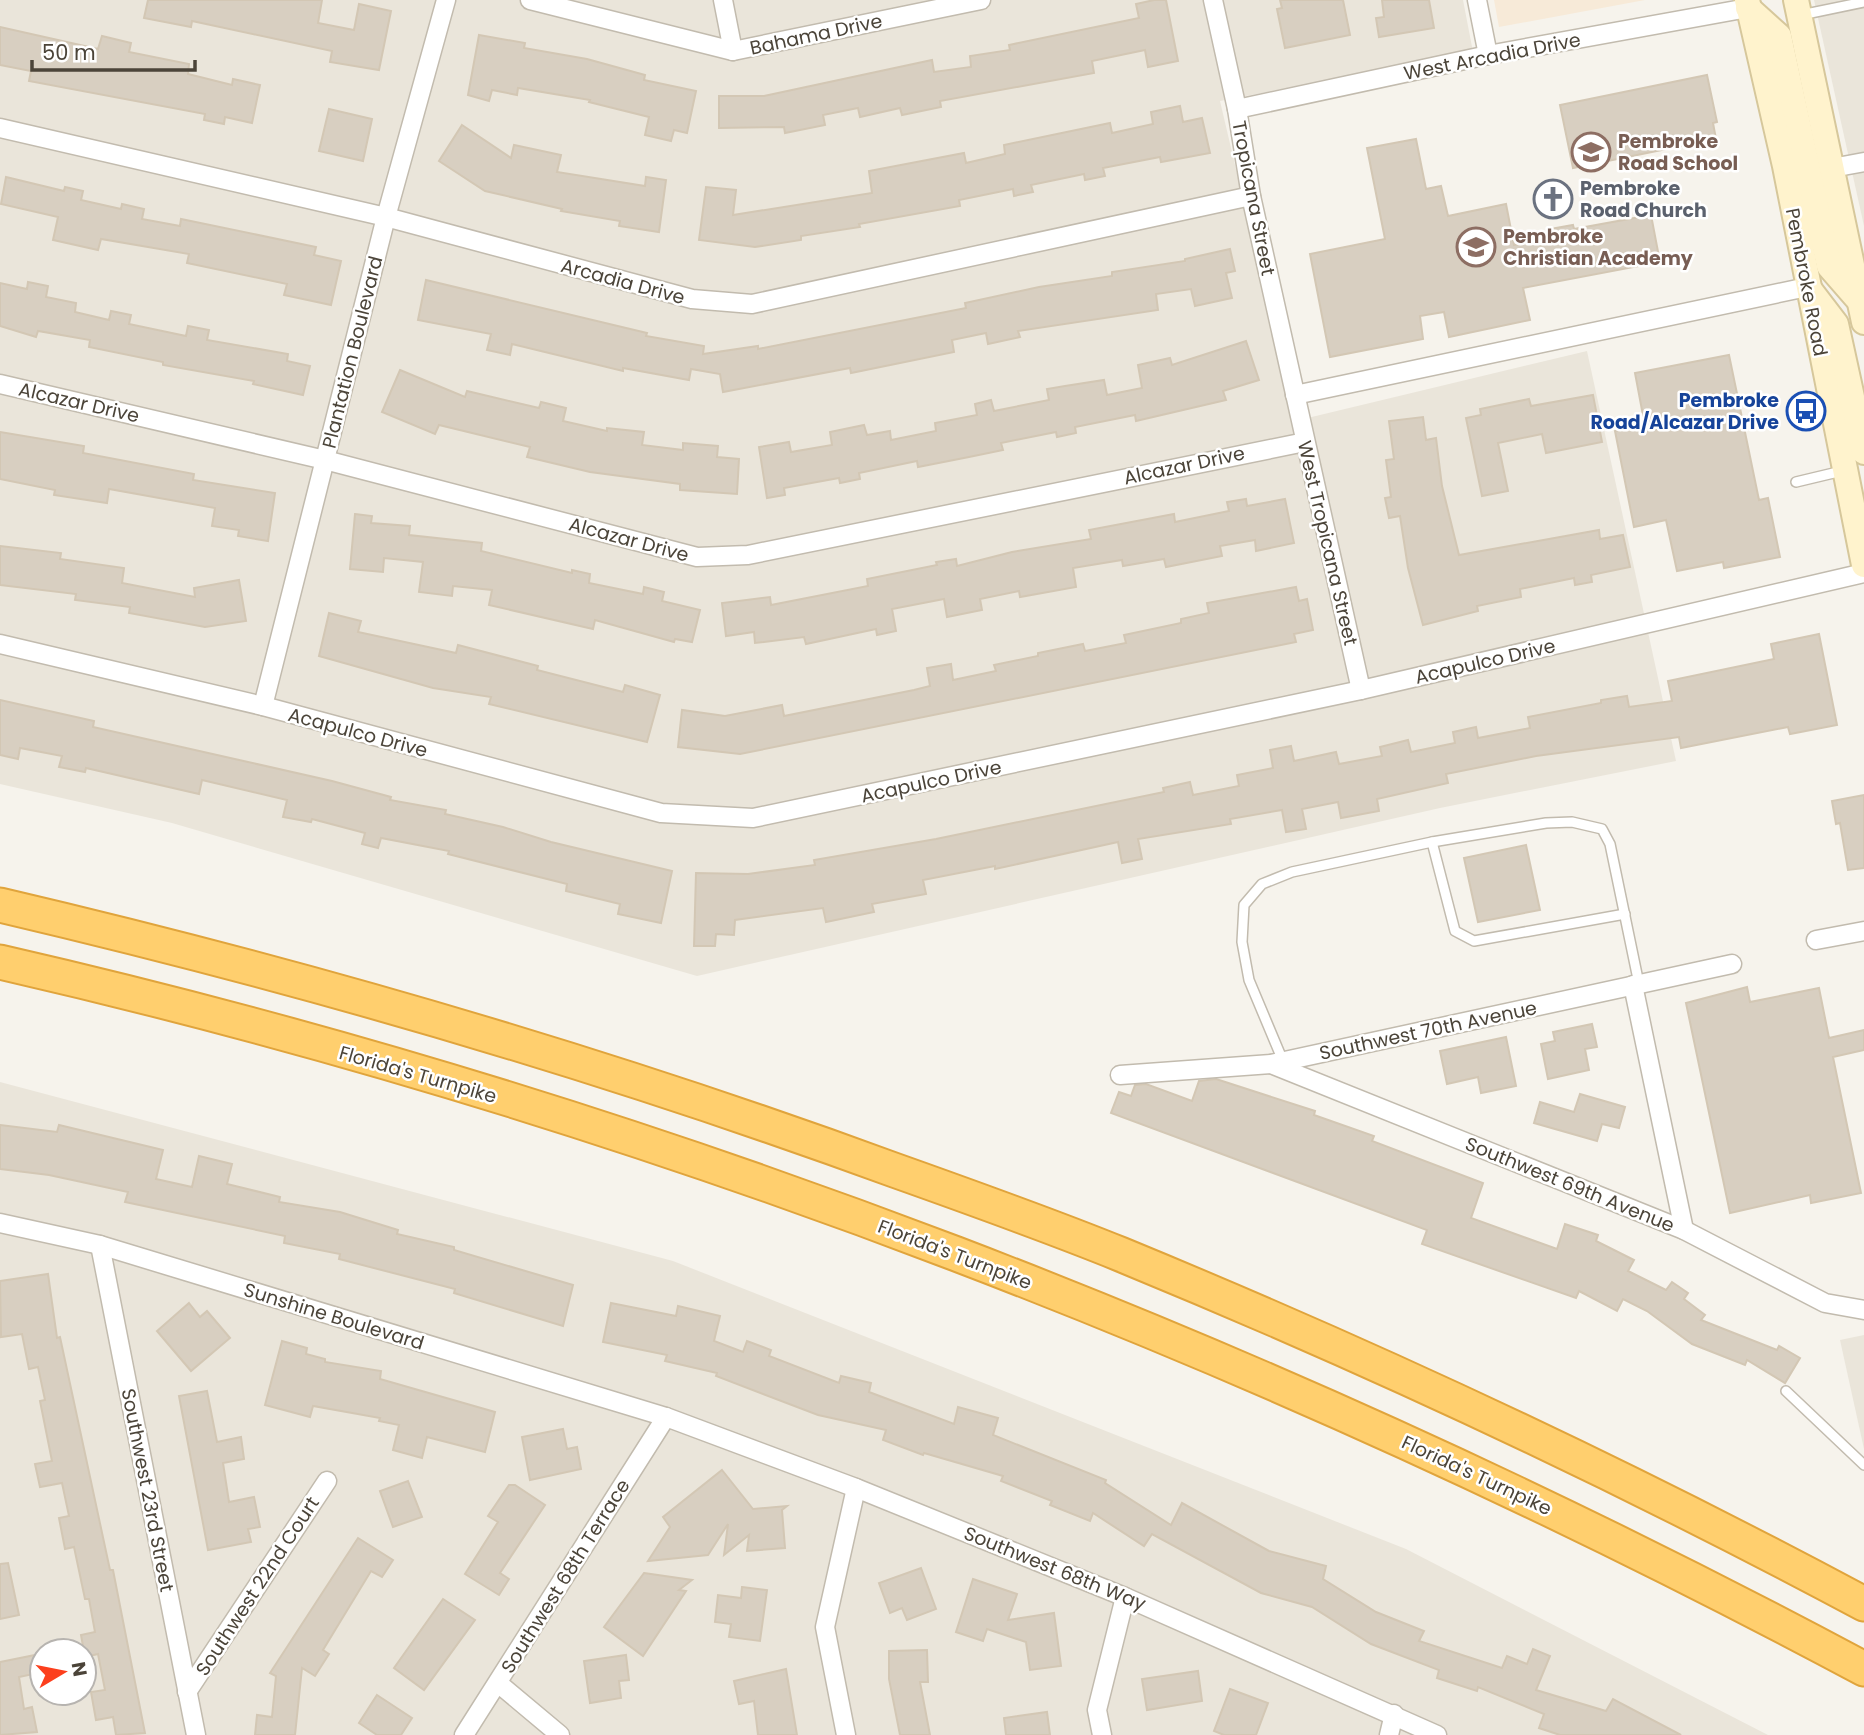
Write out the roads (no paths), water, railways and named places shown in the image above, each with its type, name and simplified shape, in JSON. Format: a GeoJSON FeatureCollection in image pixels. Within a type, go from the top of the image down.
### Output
{"type":"FeatureCollection","features":[{"type":"Feature","properties":{"kind":"highway"},"geometry":{"type":"LineString","coordinates":[[0,905],[225,960],[471,1030],[753,1120],[982,1202],[1191,1284],[1518,1431],[1695,1516],[1864,1604]]}},
{"type":"Feature","properties":{"kind":"highway","name":"Florida's Turnpike"},"geometry":{"type":"LineString","coordinates":[[0,962],[208,1014],[512,1101],[702,1162],[947,1250],[1184,1344],[1483,1475],[1689,1577],[1864,1669]]}},
{"type":"Feature","properties":{"kind":"main road"},"geometry":{"type":"LineString","coordinates":[[1748,4],[1779,36],[1829,266],[1862,311]]}},
{"type":"Feature","properties":{"kind":"main road","name":"Pembroke Road"},"geometry":{"type":"LineString","coordinates":[[1748,4],[1785,166],[1864,565]]}},
{"type":"Feature","properties":{"kind":"main road"},"geometry":{"type":"LineString","coordinates":[[1798,7],[1862,311]]}},
{"type":"Feature","properties":{"kind":"main road"},"geometry":{"type":"LineString","coordinates":[[1807,287],[1836,324],[1864,452]]}},
{"type":"Feature","properties":{"kind":"street","name":"Plantation Boulevard"},"geometry":{"type":"LineString","coordinates":[[263,706],[386,217],[446,0]]}},
{"type":"Feature","properties":{"kind":"street","name":"Bahama Drive"},"geometry":{"type":"LineString","coordinates":[[530,0],[733,51],[976,0]]}},
{"type":"Feature","properties":{"kind":"street"},"geometry":{"type":"LineString","coordinates":[[723,0],[733,51]]}},
{"type":"Feature","properties":{"kind":"street","name":"Tropicana Street"},"geometry":{"type":"LineString","coordinates":[[1213,0],[1237,109],[1251,196],[1295,396]]}},
{"type":"Feature","properties":{"kind":"street"},"geometry":{"type":"LineString","coordinates":[[1477,0],[1488,55]]}},
{"type":"Feature","properties":{"kind":"street","name":"West Arcadia Drive"},"geometry":{"type":"LineString","coordinates":[[1237,109],[1488,55],[1748,4]]}},
{"type":"Feature","properties":{"kind":"street","name":"Arcadia Drive"},"geometry":{"type":"LineString","coordinates":[[0,128],[386,217],[692,299],[752,304],[1251,196]]}},
{"type":"Feature","properties":{"kind":"street"},"geometry":{"type":"LineString","coordinates":[[1832,168],[1864,162]]}},
{"type":"Feature","properties":{"kind":"street"},"geometry":{"type":"LineString","coordinates":[[1295,396],[1807,287]]}},
{"type":"Feature","properties":{"kind":"street","name":"Alcazar Drive"},"geometry":{"type":"LineString","coordinates":[[0,384],[325,460],[697,557],[748,555],[1305,442]]}},
{"type":"Feature","properties":{"kind":"street","name":"West Tropicana Street"},"geometry":{"type":"LineString","coordinates":[[1295,396],[1361,690]]}},
{"type":"Feature","properties":{"kind":"street","name":"Acapulco Drive"},"geometry":{"type":"LineString","coordinates":[[0,644],[263,706],[661,813],[753,818],[1361,690],[1864,573]]}},
{"type":"Feature","properties":{"kind":"street"},"geometry":{"type":"LineString","coordinates":[[1816,940],[1864,931]]}},
{"type":"Feature","properties":{"kind":"street","name":"Southwest 70th Avenue"},"geometry":{"type":"LineString","coordinates":[[1120,1075],[1277,1063],[1732,964]]}},
{"type":"Feature","properties":{"kind":"street"},"geometry":{"type":"LineString","coordinates":[[1636,984],[1684,1230]]}},
{"type":"Feature","properties":{"kind":"street","name":"Southwest 69th Avenue"},"geometry":{"type":"LineString","coordinates":[[1277,1063],[1684,1230],[1825,1303],[1864,1310]]}},
{"type":"Feature","properties":{"kind":"street","name":"Sunshine Boulevard"},"geometry":{"type":"LineString","coordinates":[[0,1223],[100,1245],[666,1417]]}},
{"type":"Feature","properties":{"kind":"street","name":"Southwest 23rd Street"},"geometry":{"type":"LineString","coordinates":[[100,1245],[196,1735]]}},
{"type":"Feature","properties":{"kind":"street","name":"Southwest 68th Way"},"geometry":{"type":"LineString","coordinates":[[666,1417],[856,1488],[1125,1597],[1437,1735]]}},
{"type":"Feature","properties":{"kind":"street","name":"Southwest 68th Terrace"},"geometry":{"type":"LineString","coordinates":[[464,1735],[666,1417]]}},
{"type":"Feature","properties":{"kind":"street","name":"Southwest 22nd Court"},"geometry":{"type":"LineString","coordinates":[[187,1692],[327,1481]]}},
{"type":"Feature","properties":{"kind":"street"},"geometry":{"type":"LineString","coordinates":[[846,1735],[825,1627],[856,1488]]}},
{"type":"Feature","properties":{"kind":"street"},"geometry":{"type":"LineString","coordinates":[[1102,1735],[1097,1710],[1125,1597]]}},
{"type":"Feature","properties":{"kind":"street"},"geometry":{"type":"LineString","coordinates":[[498,1683],[560,1735]]}},
{"type":"Feature","properties":{"kind":"street"},"geometry":{"type":"LineString","coordinates":[[1389,1735],[1394,1714]]}},
{"type":"Feature","properties":{"kind":"lane"},"geometry":{"type":"LineString","coordinates":[[1798,7],[1864,2]]}},
{"type":"Feature","properties":{"kind":"lane"},"geometry":{"type":"LineString","coordinates":[[1796,482],[1844,470]]}},
{"type":"Feature","properties":{"kind":"lane"},"geometry":{"type":"LineString","coordinates":[[1277,1063],[1249,980],[1242,942],[1244,905],[1262,884],[1292,872],[1432,842],[1546,823],[1572,822],[1602,829],[1610,844],[1636,984]]}},
{"type":"Feature","properties":{"kind":"lane"},"geometry":{"type":"LineString","coordinates":[[1432,842],[1455,931],[1474,941],[1625,914]]}},
{"type":"Feature","properties":{"kind":"lane"},"geometry":{"type":"LineString","coordinates":[[1786,1391],[1864,1465]]}},
{"type":"Feature","properties":{"kind":"place","name":"Pembroke Road School"},"geometry":{"type":"Point","coordinates":[1591,152]}},
{"type":"Feature","properties":{"kind":"place","name":"Pembroke Road Church"},"geometry":{"type":"Point","coordinates":[1553,199]}},
{"type":"Feature","properties":{"kind":"place","name":"Pembroke Christian Academy"},"geometry":{"type":"Point","coordinates":[1476,247]}},
{"type":"Feature","properties":{"kind":"place","name":"Pembroke Road/Alcazar Drive"},"geometry":{"type":"Point","coordinates":[1806,411]}}]}
